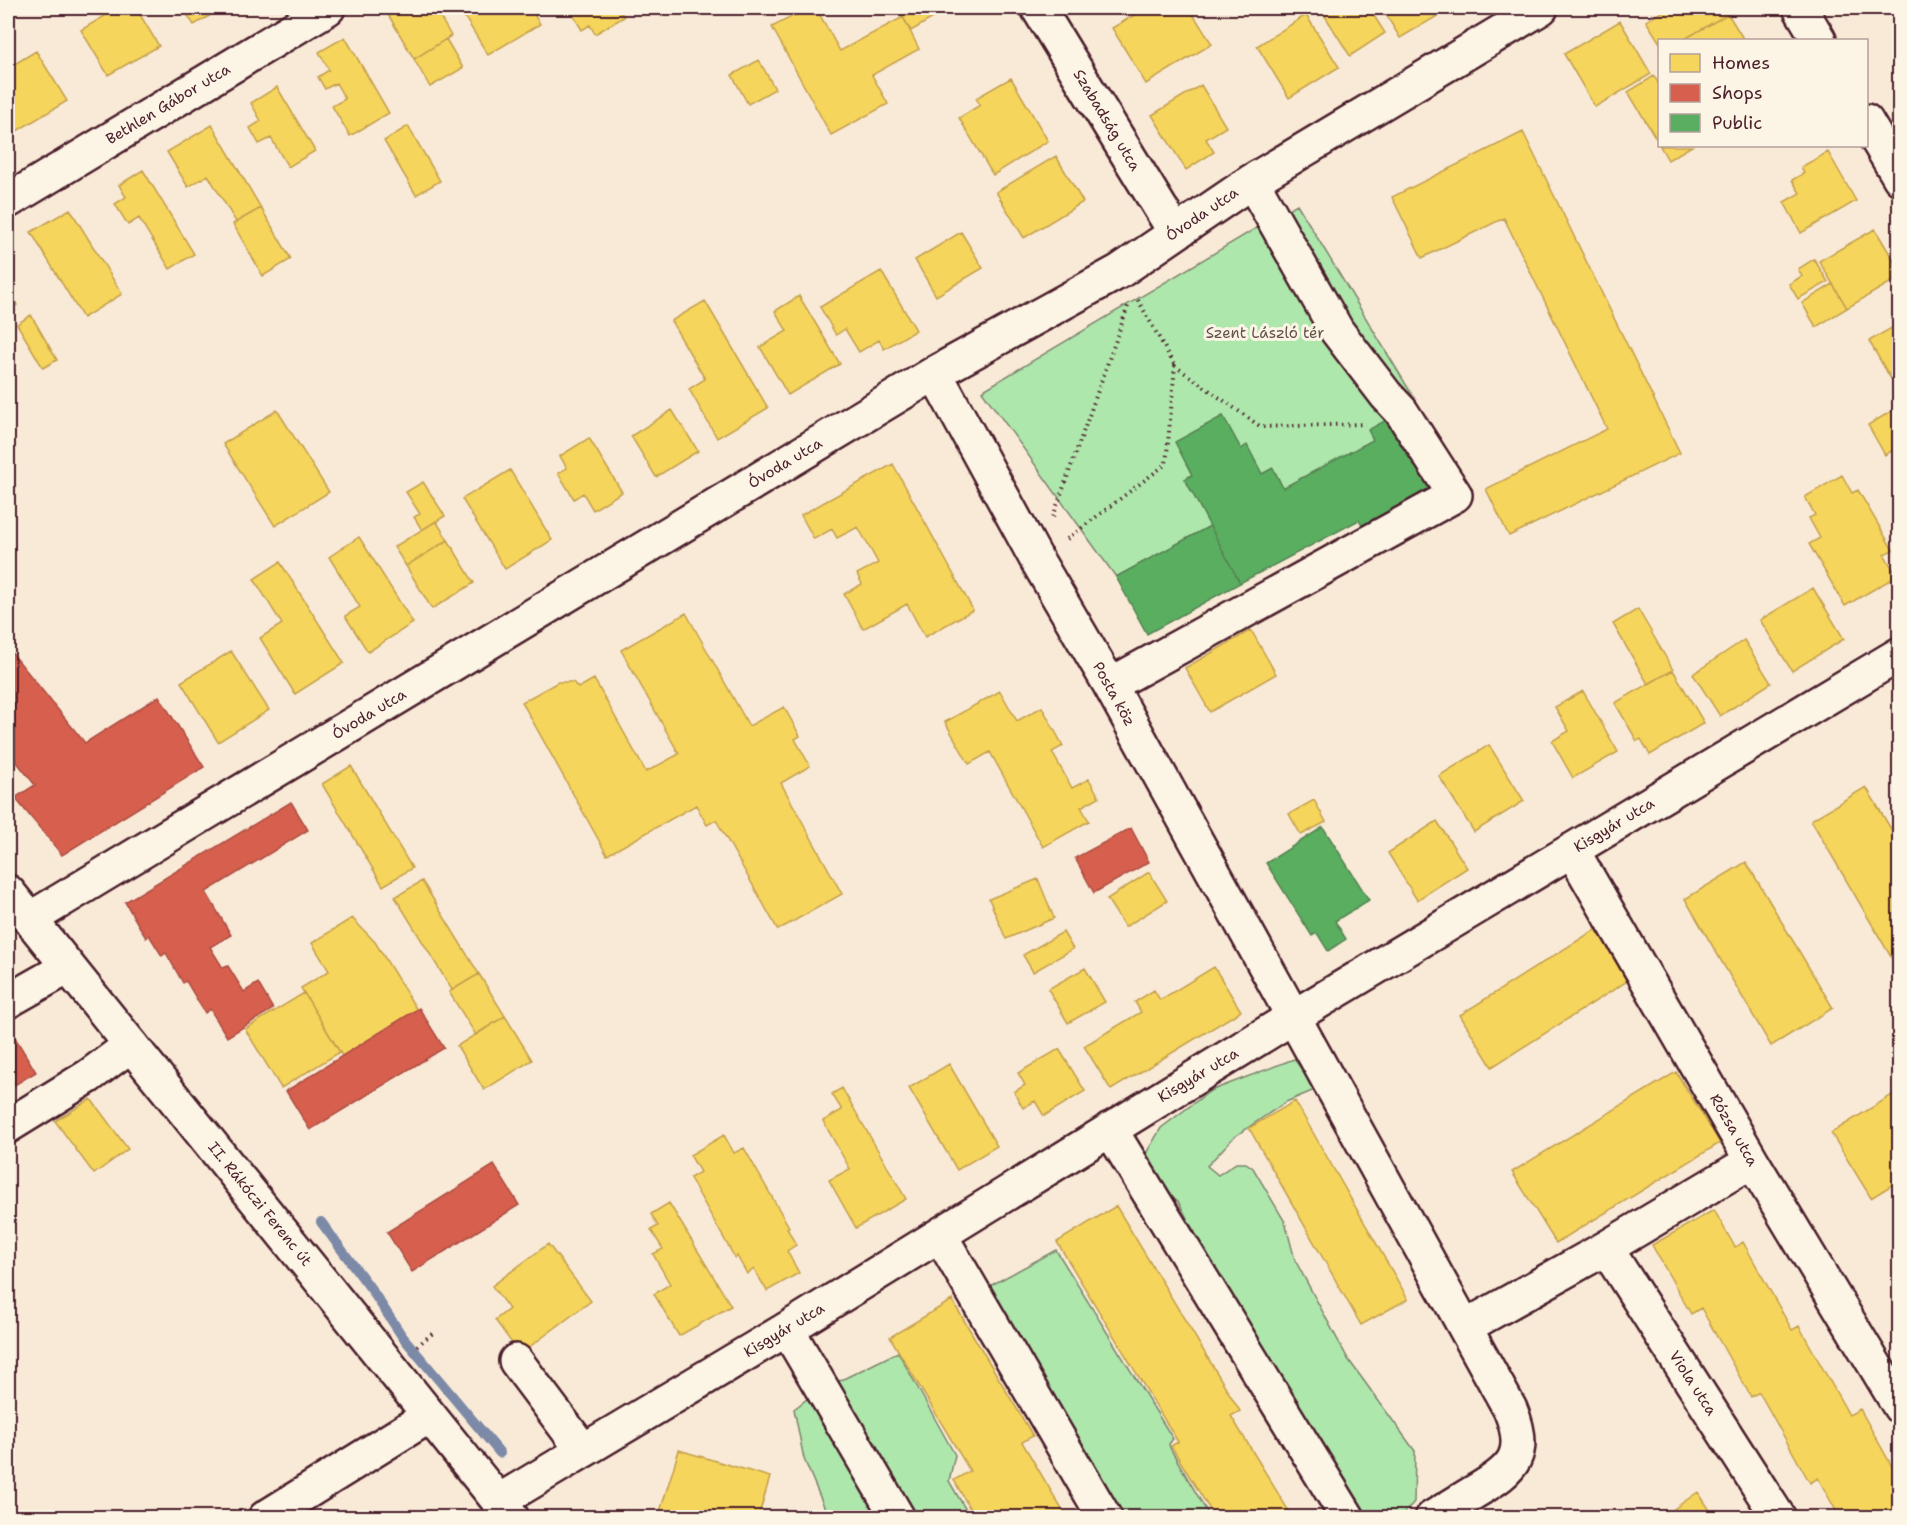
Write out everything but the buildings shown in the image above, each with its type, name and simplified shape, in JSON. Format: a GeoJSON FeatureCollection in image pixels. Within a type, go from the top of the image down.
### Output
{"type":"FeatureCollection","features":[{"type":"Feature","properties":{"kind":"street","name":"Bethlen Gábor utca"},"geometry":{"type":"LineString","coordinates":[[8,201],[328,8]]}},
{"type":"Feature","properties":{"kind":"street","name":"Szabadság utca"},"geometry":{"type":"LineString","coordinates":[[1038,8],[1175,232]]}},
{"type":"Feature","properties":{"kind":"street","name":"Óvoda utca"},"geometry":{"type":"LineString","coordinates":[[30,919],[935,373],[1127,281],[1175,232],[1252,181],[1541,8]]}},
{"type":"Feature","properties":{"kind":"street"},"geometry":{"type":"LineString","coordinates":[[1800,8],[1818,39]]}},
{"type":"Feature","properties":{"kind":"street"},"geometry":{"type":"LineString","coordinates":[[1868,124],[1899,178]]}},
{"type":"Feature","properties":{"kind":"street"},"geometry":{"type":"LineString","coordinates":[[1110,686],[1455,495],[1401,411],[1337,331],[1252,181]]}},
{"type":"Feature","properties":{"kind":"street","name":"Posta köz"},"geometry":{"type":"LineString","coordinates":[[935,373],[1510,1409],[1517,1428],[1518,1449],[1510,1467],[1502,1475],[1432,1518]]}},
{"type":"Feature","properties":{"kind":"street","name":"Kisgyár utca"},"geometry":{"type":"LineString","coordinates":[[505,1509],[582,1449],[787,1329],[1293,1017],[1899,654]]}},
{"type":"Feature","properties":{"kind":"street","name":"Rózsa utca"},"geometry":{"type":"LineString","coordinates":[[1572,850],[1752,1161],[1899,1407]]}},
{"type":"Feature","properties":{"kind":"street","name":"II. Rákóczi Ferenc út"},"geometry":{"type":"LineString","coordinates":[[8,892],[505,1509]]}},
{"type":"Feature","properties":{"kind":"street"},"geometry":{"type":"LineString","coordinates":[[8,1001],[68,967]]}},
{"type":"Feature","properties":{"kind":"street"},"geometry":{"type":"LineString","coordinates":[[8,1126],[89,1076],[131,1045]]}},
{"type":"Feature","properties":{"kind":"street"},"geometry":{"type":"LineString","coordinates":[[1110,1129],[1348,1518]]}},
{"type":"Feature","properties":{"kind":"street"},"geometry":{"type":"LineString","coordinates":[[1465,1327],[1606,1248],[1752,1161]]}},
{"type":"Feature","properties":{"kind":"street"},"geometry":{"type":"LineString","coordinates":[[940,1235],[1105,1518]]}},
{"type":"Feature","properties":{"kind":"street","name":"Viola utca"},"geometry":{"type":"LineString","coordinates":[[1606,1248],[1779,1518]]}},
{"type":"Feature","properties":{"kind":"street"},"geometry":{"type":"LineString","coordinates":[[787,1329],[898,1518]]}},
{"type":"Feature","properties":{"kind":"street"},"geometry":{"type":"LineString","coordinates":[[516,1361],[582,1449]]}},
{"type":"Feature","properties":{"kind":"street"},"geometry":{"type":"LineString","coordinates":[[265,1518],[429,1416]]}},
{"type":"Feature","properties":{"kind":"path"},"geometry":{"type":"LineString","coordinates":[[1127,281],[1175,366],[1261,427],[1363,425],[1401,411]]}},
{"type":"Feature","properties":{"kind":"path"},"geometry":{"type":"LineString","coordinates":[[1038,562],[1127,281]]}},
{"type":"Feature","properties":{"kind":"path"},"geometry":{"type":"LineString","coordinates":[[1038,562],[1166,464],[1175,366]]}},
{"type":"Feature","properties":{"kind":"path"},"geometry":{"type":"LineString","coordinates":[[423,1341],[433,1334]]}},
{"type":"Feature","properties":{"kind":"green space","name":"Szent László tér"},"geometry":{"type":"Polygon","coordinates":[[[1297,204],[1422,411],[1283,488],[1273,468],[1262,474],[1247,446],[1241,449],[1223,416],[1176,442],[1192,475],[1185,479],[1210,526],[1116,577],[982,391],[1297,204]]]}},
{"type":"Feature","properties":{"kind":"green space"},"geometry":{"type":"Polygon","coordinates":[[[1294,1059],[1317,1089],[1286,1102],[1234,1137],[1207,1166],[1218,1175],[1236,1163],[1246,1163],[1253,1168],[1285,1222],[1295,1260],[1348,1359],[1415,1451],[1414,1502],[1401,1517],[1363,1516],[1208,1258],[1178,1201],[1155,1182],[1145,1155],[1161,1128],[1210,1091],[1294,1059]]]}},
{"type":"Feature","properties":{"kind":"green space"},"geometry":{"type":"Polygon","coordinates":[[[1056,1250],[1173,1439],[1169,1444],[1170,1448],[1210,1517],[1121,1517],[984,1289],[1056,1250]]]}},
{"type":"Feature","properties":{"kind":"green space"},"geometry":{"type":"Polygon","coordinates":[[[898,1352],[955,1455],[949,1481],[970,1517],[831,1517],[826,1511],[804,1459],[794,1409],[815,1393],[898,1352]]]}},
{"type":"Feature","properties":{"kind":"waterway"},"geometry":{"type":"LineString","coordinates":[[321,1222],[371,1289],[402,1336],[500,1453]]}}]}
